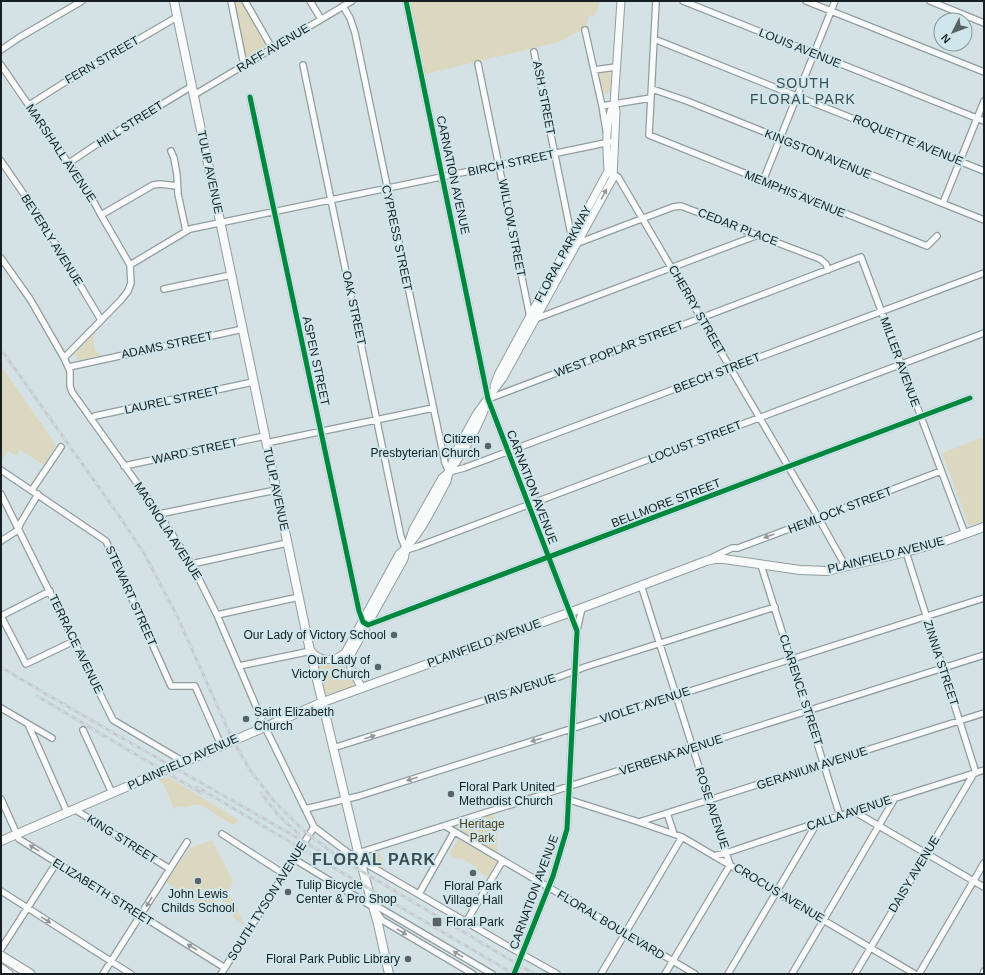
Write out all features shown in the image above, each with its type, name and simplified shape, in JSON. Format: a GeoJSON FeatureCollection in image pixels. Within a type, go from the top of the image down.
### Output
{"type":"FeatureCollection","features":[{"type":"Feature","properties":{"kind":"main road","name":"TULIP AVENUE"},"geometry":{"type":"LineString","coordinates":[[174,1],[287,543],[333,748],[389,974]]}},
{"type":"Feature","properties":{"kind":"main road","name":"PLAINFIELD AVENUE"},"geometry":{"type":"LineString","coordinates":[[1,841],[323,702],[582,608],[706,561],[719,559],[733,560],[819,572],[906,552],[984,527]]}},
{"type":"Feature","properties":{"kind":"main road"},"geometry":{"type":"LineString","coordinates":[[1,956],[30,974]]}},
{"type":"Feature","properties":{"kind":"main road"},"geometry":{"type":"LineString","coordinates":[[1,969],[8,974]]}},
{"type":"Feature","properties":{"kind":"street"},"geometry":{"type":"LineString","coordinates":[[1,50],[20,37],[82,1]]}},
{"type":"Feature","properties":{"kind":"street"},"geometry":{"type":"LineString","coordinates":[[231,1],[244,65]]}},
{"type":"Feature","properties":{"kind":"street"},"geometry":{"type":"LineString","coordinates":[[245,1],[272,48]]}},
{"type":"Feature","properties":{"kind":"street"},"geometry":{"type":"LineString","coordinates":[[310,1],[321,19]]}},
{"type":"Feature","properties":{"kind":"street","name":"RAFF AVENUE"},"geometry":{"type":"LineString","coordinates":[[194,95],[352,1]]}},
{"type":"Feature","properties":{"kind":"street","name":"CARNATION AVENUE"},"geometry":{"type":"LineString","coordinates":[[406,1],[488,399],[577,631]]}},
{"type":"Feature","properties":{"kind":"street","name":"FLORAL PARKWAY"},"geometry":{"type":"LineString","coordinates":[[557,273],[578,243],[613,178],[609,140],[616,111],[614,104],[621,1]]}},
{"type":"Feature","properties":{"kind":"street"},"geometry":{"type":"LineString","coordinates":[[602,106],[651,98],[656,1]]}},
{"type":"Feature","properties":{"kind":"street","name":"LOUIS AVENUE"},"geometry":{"type":"LineString","coordinates":[[683,1],[984,121]]}},
{"type":"Feature","properties":{"kind":"street"},"geometry":{"type":"LineString","coordinates":[[806,1],[984,72]]}},
{"type":"Feature","properties":{"kind":"street"},"geometry":{"type":"LineString","coordinates":[[763,181],[835,1]]}},
{"type":"Feature","properties":{"kind":"street"},"geometry":{"type":"LineString","coordinates":[[930,1],[984,22]]}},
{"type":"Feature","properties":{"kind":"street","name":"CYPRESS STREET"},"geometry":{"type":"LineString","coordinates":[[343,6],[350,18],[355,33],[433,408],[448,472]]}},
{"type":"Feature","properties":{"kind":"street","name":"FERN STREET"},"geometry":{"type":"LineString","coordinates":[[29,105],[177,17]]}},
{"type":"Feature","properties":{"kind":"street"},"geometry":{"type":"LineString","coordinates":[[585,30],[609,140]]}},
{"type":"Feature","properties":{"kind":"street","name":"ROQUETTE AVENUE"},"geometry":{"type":"LineString","coordinates":[[654,39],[984,171]]}},
{"type":"Feature","properties":{"kind":"street","name":"ASH STREET"},"geometry":{"type":"LineString","coordinates":[[534,52],[572,238]]}},
{"type":"Feature","properties":{"kind":"street","name":"WILLOW STREET"},"geometry":{"type":"LineString","coordinates":[[478,64],[532,318]]}},
{"type":"Feature","properties":{"kind":"street","name":"MARSHALL AVENUE"},"geometry":{"type":"LineString","coordinates":[[1,65],[90,193],[130,265]]}},
{"type":"Feature","properties":{"kind":"street","name":"OAK STREET"},"geometry":{"type":"LineString","coordinates":[[303,66],[401,537],[406,550]]}},
{"type":"Feature","properties":{"kind":"street"},"geometry":{"type":"LineString","coordinates":[[594,70],[616,67]]}},
{"type":"Feature","properties":{"kind":"street","name":"HILL STREET"},"geometry":{"type":"LineString","coordinates":[[69,163],[100,142],[192,86]]}},
{"type":"Feature","properties":{"kind":"street","name":"KINGSTON AVENUE"},"geometry":{"type":"LineString","coordinates":[[652,89],[780,138],[984,220]]}},
{"type":"Feature","properties":{"kind":"street","name":"ASPEN STREET"},"geometry":{"type":"LineString","coordinates":[[250,98],[321,432],[365,623]]}},
{"type":"Feature","properties":{"kind":"street","name":"MEMPHIS AVENUE"},"geometry":{"type":"LineString","coordinates":[[651,98],[649,135],[927,246],[937,236]]}},
{"type":"Feature","properties":{"kind":"street"},"geometry":{"type":"LineString","coordinates":[[943,203],[984,101]]}},
{"type":"Feature","properties":{"kind":"street","name":"BIRCH STREET"},"geometry":{"type":"LineString","coordinates":[[130,265],[186,231],[500,166],[609,140]]}},
{"type":"Feature","properties":{"kind":"street"},"geometry":{"type":"LineString","coordinates":[[170,151],[174,158],[178,194],[186,231]]}},
{"type":"Feature","properties":{"kind":"street","name":"BEVERLY AVENUE"},"geometry":{"type":"LineString","coordinates":[[1,161],[40,216],[101,320]]}},
{"type":"Feature","properties":{"kind":"street","name":"FLORAL PARKWAY"},"geometry":{"type":"LineString","coordinates":[[348,655],[388,583],[404,558],[406,550],[418,533],[430,505],[447,481],[448,472],[460,456],[477,413],[503,378],[514,352],[557,273],[572,238],[613,174]]}},
{"type":"Feature","properties":{"kind":"street","name":"CHERRY STREET"},"geometry":{"type":"LineString","coordinates":[[613,174],[643,218],[846,567]]}},
{"type":"Feature","properties":{"kind":"street"},"geometry":{"type":"LineString","coordinates":[[101,215],[153,184],[177,186]]}},
{"type":"Feature","properties":{"kind":"street","name":"CEDAR PLACE"},"geometry":{"type":"LineString","coordinates":[[578,243],[673,207],[681,206],[820,259],[826,264],[828,270]]}},
{"type":"Feature","properties":{"kind":"street","name":"FLORAL PARKWAY"},"geometry":{"type":"LineString","coordinates":[[532,318],[572,305],[758,235]]}},
{"type":"Feature","properties":{"kind":"street"},"geometry":{"type":"LineString","coordinates":[[572,238],[578,243]]}},
{"type":"Feature","properties":{"kind":"street","name":"WEST POPLAR STREET"},"geometry":{"type":"LineString","coordinates":[[488,399],[861,257]]}},
{"type":"Feature","properties":{"kind":"street","name":"MILLER AVENUE"},"geometry":{"type":"LineString","coordinates":[[861,257],[965,534]]}},
{"type":"Feature","properties":{"kind":"street"},"geometry":{"type":"LineString","coordinates":[[1,258],[30,299],[69,367]]}},
{"type":"Feature","properties":{"kind":"street"},"geometry":{"type":"LineString","coordinates":[[64,358],[128,291],[131,283],[130,265]]}},
{"type":"Feature","properties":{"kind":"street","name":"BEECH STREET"},"geometry":{"type":"LineString","coordinates":[[448,472],[464,468],[508,452],[984,272]]}},
{"type":"Feature","properties":{"kind":"street"},"geometry":{"type":"LineString","coordinates":[[164,289],[231,275]]}},
{"type":"Feature","properties":{"kind":"street","name":"ADAMS STREET"},"geometry":{"type":"LineString","coordinates":[[69,367],[243,329]]}},
{"type":"Feature","properties":{"kind":"street","name":"LOCUST STREET"},"geometry":{"type":"LineString","coordinates":[[406,550],[984,333]]}},
{"type":"Feature","properties":{"kind":"street","name":"MAGNOLIA AVENUE"},"geometry":{"type":"LineString","coordinates":[[69,367],[71,373],[70,386],[72,392],[159,514],[192,565],[217,615],[265,727],[314,827]]}},
{"type":"Feature","properties":{"kind":"street","name":"LAUREL STREET"},"geometry":{"type":"LineString","coordinates":[[91,419],[96,416],[254,382]]}},
{"type":"Feature","properties":{"kind":"street","name":"BELLMORE STREET"},"geometry":{"type":"LineString","coordinates":[[365,623],[549,558],[921,418],[970,398]]}},
{"type":"Feature","properties":{"kind":"street","name":"WARD STREET"},"geometry":{"type":"LineString","coordinates":[[124,466],[266,440],[321,432],[433,408]]}},
{"type":"Feature","properties":{"kind":"street"},"geometry":{"type":"LineString","coordinates":[[32,490],[61,447]]}},
{"type":"Feature","properties":{"kind":"street","name":"STEWART STREET"},"geometry":{"type":"LineString","coordinates":[[1,470],[106,541],[171,686],[194,686],[221,745]]}},
{"type":"Feature","properties":{"kind":"street","name":"HEMLOCK STREET"},"geometry":{"type":"LineString","coordinates":[[706,561],[718,554],[738,548],[941,471]]}},
{"type":"Feature","properties":{"kind":"street"},"geometry":{"type":"LineString","coordinates":[[159,514],[276,490]]}},
{"type":"Feature","properties":{"kind":"street","name":"TERRACE AVENUE"},"geometry":{"type":"LineString","coordinates":[[1,494],[113,720],[184,762]]}},
{"type":"Feature","properties":{"kind":"street"},"geometry":{"type":"LineString","coordinates":[[1,541],[18,530],[38,494]]}},
{"type":"Feature","properties":{"kind":"street"},"geometry":{"type":"LineString","coordinates":[[192,565],[287,543]]}},
{"type":"Feature","properties":{"kind":"street"},"geometry":{"type":"LineString","coordinates":[[733,560],[733,553],[738,548]]}},
{"type":"Feature","properties":{"kind":"street","name":"ZINNIA STREET"},"geometry":{"type":"LineString","coordinates":[[906,552],[960,721],[975,774]]}},
{"type":"Feature","properties":{"kind":"street","name":"CLARENCE STREET"},"geometry":{"type":"LineString","coordinates":[[761,565],[840,816]]}},
{"type":"Feature","properties":{"kind":"street","name":"ROSE AVENUE"},"geometry":{"type":"LineString","coordinates":[[641,585],[730,865],[665,974]]}},
{"type":"Feature","properties":{"kind":"street"},"geometry":{"type":"LineString","coordinates":[[50,591],[1,616],[26,664],[74,641]]}},
{"type":"Feature","properties":{"kind":"street"},"geometry":{"type":"LineString","coordinates":[[217,615],[299,597]]}},
{"type":"Feature","properties":{"kind":"street","name":"VIOLET AVENUE"},"geometry":{"type":"LineString","coordinates":[[305,809],[359,796],[984,598]]}},
{"type":"Feature","properties":{"kind":"street","name":"IRIS AVENUE"},"geometry":{"type":"LineString","coordinates":[[333,748],[774,607]]}},
{"type":"Feature","properties":{"kind":"street","name":"CARNATION AVENUE"},"geometry":{"type":"LineString","coordinates":[[514,974],[549,888],[568,828],[577,631],[582,608]]}},
{"type":"Feature","properties":{"kind":"street"},"geometry":{"type":"LineString","coordinates":[[238,666],[311,651],[318,658],[325,660],[336,659],[348,655],[351,669],[362,688]]}},
{"type":"Feature","properties":{"kind":"street","name":"VERBENA AVENUE"},"geometry":{"type":"LineString","coordinates":[[359,857],[445,826],[984,655]]}},
{"type":"Feature","properties":{"kind":"street"},"geometry":{"type":"LineString","coordinates":[[1,708],[52,738]]}},
{"type":"Feature","properties":{"kind":"street","name":"GERANIUM AVENUE"},"geometry":{"type":"LineString","coordinates":[[639,822],[984,713]]}},
{"type":"Feature","properties":{"kind":"street"},"geometry":{"type":"LineString","coordinates":[[28,724],[71,811]]}},
{"type":"Feature","properties":{"kind":"street"},"geometry":{"type":"LineString","coordinates":[[83,730],[112,793]]}},
{"type":"Feature","properties":{"kind":"street","name":"CALLA AVENUE"},"geometry":{"type":"LineString","coordinates":[[714,856],[984,770]]}},
{"type":"Feature","properties":{"kind":"street","name":"DAISY AVENUE"},"geometry":{"type":"LineString","coordinates":[[855,974],[975,774]]}},
{"type":"Feature","properties":{"kind":"street"},"geometry":{"type":"LineString","coordinates":[[792,974],[895,798]]}},
{"type":"Feature","properties":{"kind":"street","name":"ELIZABETH STREET"},"geometry":{"type":"LineString","coordinates":[[1,799],[19,839],[224,968]]}},
{"type":"Feature","properties":{"kind":"street","name":"CROCUS AVENUE"},"geometry":{"type":"LineString","coordinates":[[570,800],[682,837],[915,974]]}},
{"type":"Feature","properties":{"kind":"street","name":"KING STREET"},"geometry":{"type":"LineString","coordinates":[[71,811],[170,869]]}},
{"type":"Feature","properties":{"kind":"street"},"geometry":{"type":"LineString","coordinates":[[855,812],[984,887]]}},
{"type":"Feature","properties":{"kind":"street"},"geometry":{"type":"LineString","coordinates":[[667,813],[674,834]]}},
{"type":"Feature","properties":{"kind":"street"},"geometry":{"type":"LineString","coordinates":[[728,974],[817,823]]}},
{"type":"Feature","properties":{"kind":"street","name":"FLORAL BOULEVARD"},"geometry":{"type":"LineString","coordinates":[[445,826],[695,974]]}},
{"type":"Feature","properties":{"kind":"street"},"geometry":{"type":"LineString","coordinates":[[314,827],[346,852],[359,857],[466,922],[557,974]]}},
{"type":"Feature","properties":{"kind":"street","name":"SOUTH TYSON AVENUE"},"geometry":{"type":"LineString","coordinates":[[221,974],[314,827]]}},
{"type":"Feature","properties":{"kind":"street"},"geometry":{"type":"LineString","coordinates":[[419,894],[454,832]]}},
{"type":"Feature","properties":{"kind":"street"},"geometry":{"type":"LineString","coordinates":[[222,834],[284,874]]}},
{"type":"Feature","properties":{"kind":"street"},"geometry":{"type":"LineString","coordinates":[[601,974],[682,837]]}},
{"type":"Feature","properties":{"kind":"street"},"geometry":{"type":"LineString","coordinates":[[103,974],[187,842]]}},
{"type":"Feature","properties":{"kind":"street"},"geometry":{"type":"LineString","coordinates":[[294,859],[373,907],[380,908],[492,974]]}},
{"type":"Feature","properties":{"kind":"street"},"geometry":{"type":"LineString","coordinates":[[466,922],[503,860]]}},
{"type":"Feature","properties":{"kind":"street"},"geometry":{"type":"LineString","coordinates":[[1,949],[57,862]]}},
{"type":"Feature","properties":{"kind":"street"},"geometry":{"type":"LineString","coordinates":[[919,974],[984,863]]}},
{"type":"Feature","properties":{"kind":"street"},"geometry":{"type":"LineString","coordinates":[[1,891],[131,974]]}},
{"type":"Feature","properties":{"kind":"street"},"geometry":{"type":"LineString","coordinates":[[373,907],[382,920],[473,974]]}},
{"type":"Feature","properties":{"kind":"green space"},"geometry":{"type":"Polygon","coordinates":[[[234,1],[242,1],[269,47],[247,60],[234,1]]]}},
{"type":"Feature","properties":{"kind":"green space"},"geometry":{"type":"Polygon","coordinates":[[[406,1],[599,1],[595,14],[592,17],[589,15],[586,28],[559,42],[422,75],[406,1]]]}},
{"type":"Feature","properties":{"kind":"green space"},"geometry":{"type":"Polygon","coordinates":[[[607,70],[611,75],[610,91],[606,95],[601,87],[600,77],[602,71],[607,70]]]}},
{"type":"Feature","properties":{"kind":"green space"},"geometry":{"type":"Polygon","coordinates":[[[95,332],[94,342],[96,352],[103,355],[81,360],[78,359],[75,355],[77,351],[95,332]]]}},
{"type":"Feature","properties":{"kind":"green space"},"geometry":{"type":"Polygon","coordinates":[[[1,366],[56,445],[44,465],[20,450],[16,456],[8,451],[1,461],[1,366]]]}},
{"type":"Feature","properties":{"kind":"green space"},"geometry":{"type":"Polygon","coordinates":[[[981,438],[984,439],[984,521],[969,526],[942,453],[981,438]]]}},
{"type":"Feature","properties":{"kind":"green space"},"geometry":{"type":"Polygon","coordinates":[[[344,659],[354,686],[328,695],[324,692],[318,665],[319,662],[333,662],[344,659]]]}},
{"type":"Feature","properties":{"kind":"green space"},"geometry":{"type":"Polygon","coordinates":[[[155,777],[170,778],[239,820],[233,825],[201,805],[184,807],[178,806],[174,809],[164,785],[155,777]]]}},
{"type":"Feature","properties":{"kind":"green space","name":"Heritage Park"},"geometry":{"type":"Polygon","coordinates":[[[493,812],[497,830],[498,857],[447,826],[493,812]]]}},
{"type":"Feature","properties":{"kind":"green space"},"geometry":{"type":"Polygon","coordinates":[[[458,839],[497,862],[488,877],[476,871],[478,868],[461,858],[459,860],[449,854],[458,839]]]}},
{"type":"Feature","properties":{"kind":"green space"},"geometry":{"type":"Polygon","coordinates":[[[212,840],[233,881],[229,894],[210,906],[199,901],[194,902],[166,882],[190,848],[212,840]]]}},
{"type":"Feature","properties":{"kind":"green space"},"geometry":{"type":"Polygon","coordinates":[[[380,851],[386,872],[365,862],[363,856],[380,851]]]}},
{"type":"Feature","properties":{"kind":"green space"},"geometry":{"type":"Polygon","coordinates":[[[231,896],[245,926],[234,918],[224,900],[231,896]]]}},
{"type":"Feature","properties":{"kind":"railway"},"geometry":{"type":"LineString","coordinates":[[1,349],[144,553],[177,616],[233,741],[250,770],[274,801],[303,830],[338,857],[534,974]]}},
{"type":"Feature","properties":{"kind":"railway"},"geometry":{"type":"LineString","coordinates":[[1,667],[325,854]]}},
{"type":"Feature","properties":{"kind":"railway"},"geometry":{"type":"LineString","coordinates":[[37,696],[201,793]]}},
{"type":"Feature","properties":{"kind":"railway"},"geometry":{"type":"LineString","coordinates":[[197,787],[514,974]]}},
{"type":"Feature","properties":{"kind":"railway"},"geometry":{"type":"LineString","coordinates":[[261,793],[280,817],[299,834]]}},
{"type":"Feature","properties":{"kind":"cycle path"},"geometry":{"type":"LineString","coordinates":[[406,1],[488,399],[577,631],[567,829],[553,876],[514,974]]}},
{"type":"Feature","properties":{"kind":"cycle path"},"geometry":{"type":"LineString","coordinates":[[250,97],[359,611],[363,622],[368,625],[970,398]]}},
{"type":"Feature","properties":{"kind":"place","name":"Citizen Presbyterian Church"},"geometry":{"type":"Point","coordinates":[488,446]}},
{"type":"Feature","properties":{"kind":"place","name":"Our Lady of Victory School"},"geometry":{"type":"Point","coordinates":[394,635]}},
{"type":"Feature","properties":{"kind":"place","name":"Our Lady of Victory Church"},"geometry":{"type":"Point","coordinates":[378,667]}},
{"type":"Feature","properties":{"kind":"place","name":"Saint Elizabeth Church"},"geometry":{"type":"Point","coordinates":[246,719]}},
{"type":"Feature","properties":{"kind":"place","name":"Floral Park United Methodist Church"},"geometry":{"type":"Point","coordinates":[451,794]}},
{"type":"Feature","properties":{"kind":"place","name":"Floral Park Village Hall"},"geometry":{"type":"Point","coordinates":[473,873]}},
{"type":"Feature","properties":{"kind":"place","name":"John Lewis Childs School"},"geometry":{"type":"Point","coordinates":[198,881]}},
{"type":"Feature","properties":{"kind":"place","name":"Tulip Bicycle Center & Pro Shop"},"geometry":{"type":"Point","coordinates":[288,892]}},
{"type":"Feature","properties":{"kind":"place","name":"Floral Park"},"geometry":{"type":"Point","coordinates":[437,922]}},
{"type":"Feature","properties":{"kind":"place","name":"Floral Park Public Library"},"geometry":{"type":"Point","coordinates":[408,959]}},
{"type":"Feature","properties":{"kind":"district","name":"SOUTH FLORAL PARK"},"geometry":{"type":"Point","coordinates":[803,92]}},
{"type":"Feature","properties":{"kind":"district","name":"FLORAL PARK"},"geometry":{"type":"Point","coordinates":[374,859]}}]}
